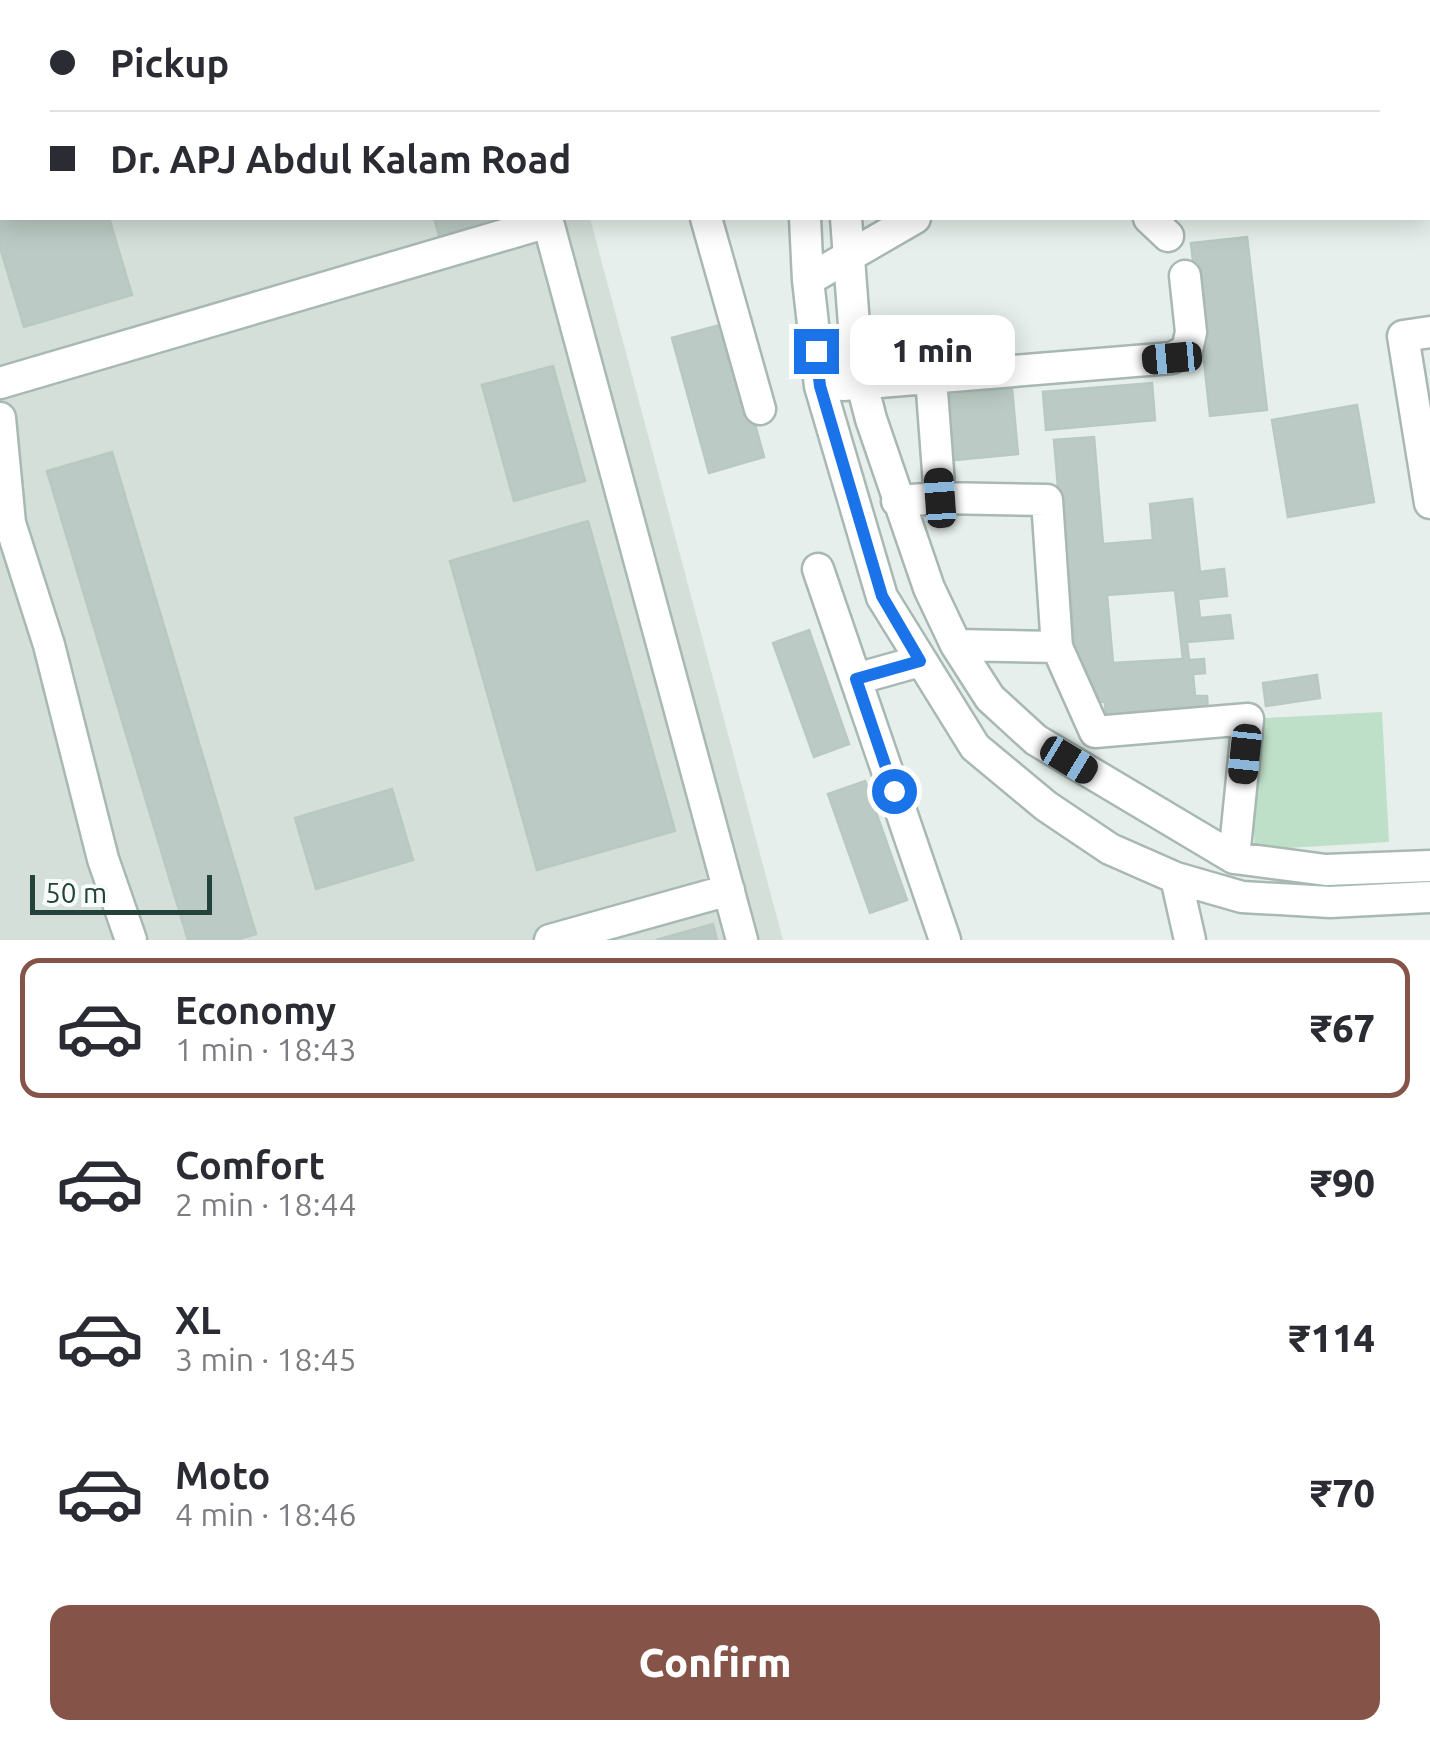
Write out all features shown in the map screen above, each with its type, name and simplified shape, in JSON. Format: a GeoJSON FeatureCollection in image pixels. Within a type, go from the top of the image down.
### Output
{"type":"FeatureCollection","features":[{"type":"Feature","properties":{"kind":"street"},"geometry":{"type":"LineString","coordinates":[[0,383],[548,220],[742,940]]}},
{"type":"Feature","properties":{"kind":"street"},"geometry":{"type":"LineString","coordinates":[[707,220],[760,409]]}},
{"type":"Feature","properties":{"kind":"street"},"geometry":{"type":"LineString","coordinates":[[805,220],[820,386],[882,596],[975,747],[1046,806],[1110,849],[1176,878],[1234,895],[1330,902],[1430,897]]}},
{"type":"Feature","properties":{"kind":"street"},"geometry":{"type":"LineString","coordinates":[[846,220],[857,365],[897,501],[928,588],[956,645],[990,698],[1036,740],[1240,859],[1326,870],[1430,866]]}},
{"type":"Feature","properties":{"kind":"street"},"geometry":{"type":"LineString","coordinates":[[808,280],[912,220]]}},
{"type":"Feature","properties":{"kind":"street"},"geometry":{"type":"LineString","coordinates":[[820,386],[1172,358],[1187,350],[1191,332],[1185,276]]}},
{"type":"Feature","properties":{"kind":"street"},"geometry":{"type":"LineString","coordinates":[[1430,332],[1403,336],[1430,503]]}},
{"type":"Feature","properties":{"kind":"street"},"geometry":{"type":"LineString","coordinates":[[931,378],[940,498]]}},
{"type":"Feature","properties":{"kind":"street"},"geometry":{"type":"LineString","coordinates":[[0,418],[10,524],[48,645],[102,858],[132,940]]}},
{"type":"Feature","properties":{"kind":"street"},"geometry":{"type":"LineString","coordinates":[[897,501],[1047,500],[1057,647],[1095,732],[1248,719],[1240,859],[1234,895]]}},
{"type":"Feature","properties":{"kind":"street"},"geometry":{"type":"LineString","coordinates":[[818,570],[945,940]]}},
{"type":"Feature","properties":{"kind":"street"},"geometry":{"type":"LineString","coordinates":[[956,645],[1057,647]]}},
{"type":"Feature","properties":{"kind":"street"},"geometry":{"type":"LineString","coordinates":[[856,679],[920,661]]}},
{"type":"Feature","properties":{"kind":"street"},"geometry":{"type":"LineString","coordinates":[[1176,878],[1190,940]]}},
{"type":"Feature","properties":{"kind":"street"},"geometry":{"type":"LineString","coordinates":[[550,940],[729,890]]}},
{"type":"Feature","properties":{"kind":"shaded area"},"geometry":{"type":"Polygon","coordinates":[[[0,220],[591,220],[783,940],[0,940],[0,220]]]}},
{"type":"Feature","properties":{"kind":"green space"},"geometry":{"type":"Polygon","coordinates":[[[1382,712],[1389,842],[1255,850],[1248,719],[1382,712]]]}},
{"type":"Feature","properties":{"kind":"building"},"geometry":{"type":"Polygon","coordinates":[[[0,220],[110,220],[132,295],[24,327],[0,247],[0,220]]]}},
{"type":"Feature","properties":{"kind":"building"},"geometry":{"type":"Polygon","coordinates":[[[435,220],[499,220],[501,229],[442,246],[435,220]]]}},
{"type":"Feature","properties":{"kind":"building"},"geometry":{"type":"Polygon","coordinates":[[[1247,237],[1267,410],[1210,416],[1191,243],[1247,237]]]}},
{"type":"Feature","properties":{"kind":"building"},"geometry":{"type":"Polygon","coordinates":[[[727,323],[764,457],[709,473],[672,338],[727,323]]]}},
{"type":"Feature","properties":{"kind":"building"},"geometry":{"type":"Polygon","coordinates":[[[553,366],[585,481],[514,501],[482,385],[553,366]]]}},
{"type":"Feature","properties":{"kind":"building"},"geometry":{"type":"Polygon","coordinates":[[[1152,383],[1155,420],[1046,430],[1043,392],[1152,383]]]}},
{"type":"Feature","properties":{"kind":"building"},"geometry":{"type":"Polygon","coordinates":[[[1012,389],[1018,454],[946,461],[939,396],[1012,389]]]}},
{"type":"Feature","properties":{"kind":"building"},"geometry":{"type":"Polygon","coordinates":[[[1357,405],[1374,502],[1288,517],[1272,420],[1357,405]]]}},
{"type":"Feature","properties":{"kind":"building"},"geometry":{"type":"Polygon","coordinates":[[[1094,437],[1103,544],[1153,540],[1150,504],[1192,499],[1200,572],[1224,569],[1227,596],[1198,599],[1200,618],[1230,615],[1233,638],[1187,642],[1189,660],[1204,659],[1205,673],[1193,674],[1195,696],[1207,696],[1208,713],[1106,719],[1105,702],[1086,701],[1077,665],[1070,582],[1056,583],[1064,559],[1054,440],[1094,437]],[[1175,590],[1107,595],[1113,663],[1183,659],[1175,590]]]}},
{"type":"Feature","properties":{"kind":"building"},"geometry":{"type":"Polygon","coordinates":[[[112,452],[256,934],[236,940],[188,940],[47,471],[112,452]]]}},
{"type":"Feature","properties":{"kind":"building"},"geometry":{"type":"Polygon","coordinates":[[[588,521],[675,831],[537,870],[450,561],[588,521]]]}},
{"type":"Feature","properties":{"kind":"building"},"geometry":{"type":"Polygon","coordinates":[[[809,630],[849,744],[814,757],[773,643],[809,630]]]}},
{"type":"Feature","properties":{"kind":"building"},"geometry":{"type":"Polygon","coordinates":[[[1317,675],[1320,698],[1266,706],[1263,683],[1317,675]]]}},
{"type":"Feature","properties":{"kind":"building"},"geometry":{"type":"Polygon","coordinates":[[[865,781],[907,900],[870,913],[828,794],[865,781]]]}},
{"type":"Feature","properties":{"kind":"building"},"geometry":{"type":"Polygon","coordinates":[[[392,789],[413,860],[316,889],[295,818],[392,789]]]}},
{"type":"Feature","properties":{"kind":"building"},"geometry":{"type":"Polygon","coordinates":[[[713,924],[717,940],[656,940],[713,924]]]}},
{"type":"Feature","properties":{"kind":"route"},"geometry":{"type":"LineString","coordinates":[[816,351],[820,386],[882,596],[920,661],[856,679],[894,791]]}}]}
